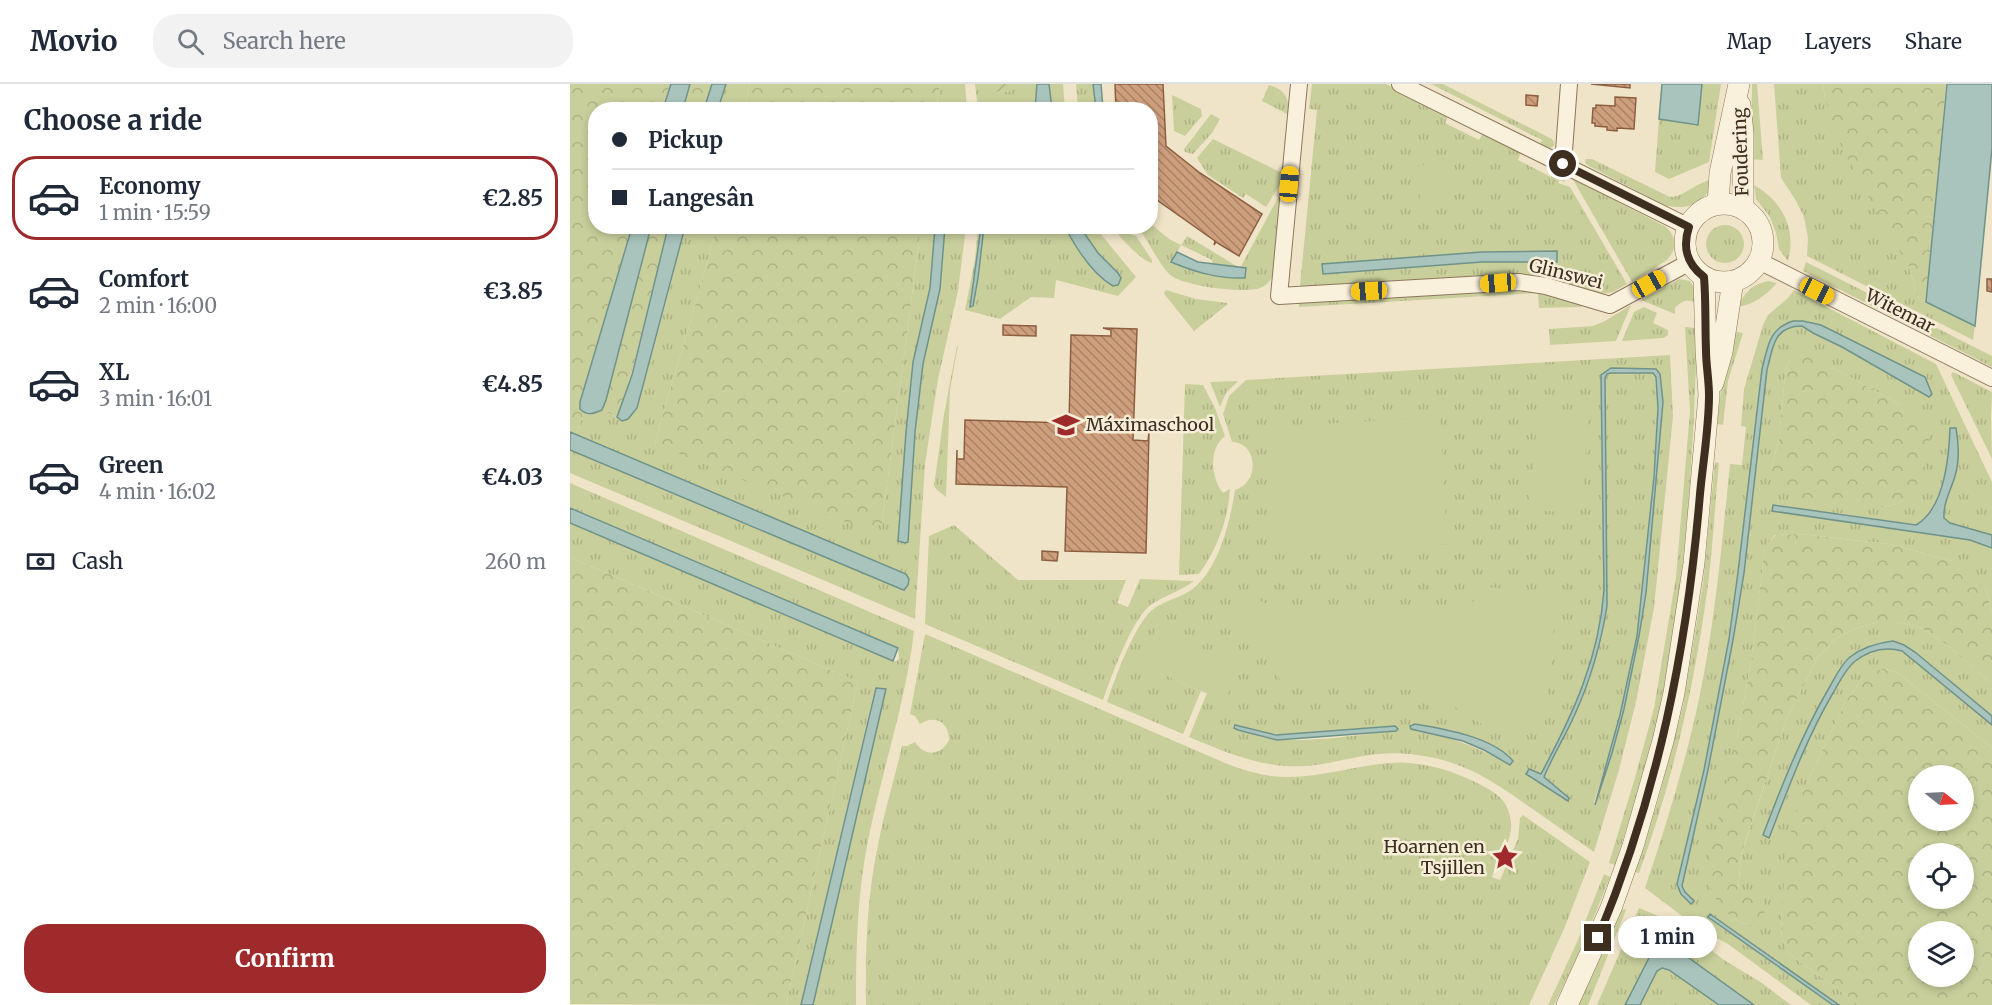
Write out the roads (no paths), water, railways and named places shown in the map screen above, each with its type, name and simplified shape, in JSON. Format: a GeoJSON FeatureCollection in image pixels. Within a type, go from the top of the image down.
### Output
{"type":"FeatureCollection","features":[{"type":"Feature","properties":{"kind":"street","name":"Glinswei"},"geometry":{"type":"LineString","coordinates":[[1299,84],[1279,296],[1519,282],[1545,286],[1610,305],[1690,262]]}},
{"type":"Feature","properties":{"kind":"street"},"geometry":{"type":"LineString","coordinates":[[1400,84],[1689,227]]}},
{"type":"Feature","properties":{"kind":"street"},"geometry":{"type":"LineString","coordinates":[[1563,164],[1569,84]]}},
{"type":"Feature","properties":{"kind":"street","name":"Foudering"},"geometry":{"type":"LineString","coordinates":[[1718,204],[1723,159],[1739,89]]}},
{"type":"Feature","properties":{"kind":"street","name":"Foudering"},"geometry":{"type":"LineString","coordinates":[[1739,89],[1743,133],[1743,208]]}},
{"type":"Feature","properties":{"kind":"street"},"geometry":{"type":"LineString","coordinates":[[1718,204],[1743,208],[1752,216],[1761,231],[1763,250],[1759,261],[1744,277],[1733,281],[1718,282],[1704,277],[1690,262],[1686,250],[1685,238],[1695,216],[1706,208],[1718,204]]}},
{"type":"Feature","properties":{"kind":"street","name":"Witemar"},"geometry":{"type":"LineString","coordinates":[[1759,261],[1992,378]]}},
{"type":"Feature","properties":{"kind":"street"},"geometry":{"type":"LineString","coordinates":[[1567,1005],[1611,908],[1633,846],[1663,741],[1682,651],[1694,563],[1709,395],[1704,277]]}},
{"type":"Feature","properties":{"kind":"street"},"geometry":{"type":"LineString","coordinates":[[1709,395],[1722,352],[1733,281]]}},
{"type":"Feature","properties":{"kind":"water"},"geometry":{"type":"Polygon","coordinates":[[[671,84],[690,84],[685,102],[665,102],[671,84]]]}},
{"type":"Feature","properties":{"kind":"water"},"geometry":{"type":"Polygon","coordinates":[[[712,84],[726,84],[720,102],[706,102],[712,84]]]}},
{"type":"Feature","properties":{"kind":"water"},"geometry":{"type":"Polygon","coordinates":[[[1037,84],[1049,84],[1051,102],[1036,102],[1037,84]]]}},
{"type":"Feature","properties":{"kind":"water"},"geometry":{"type":"Polygon","coordinates":[[[1093,84],[1101,84],[1102,102],[1095,102],[1093,84]]]}},
{"type":"Feature","properties":{"kind":"water"},"geometry":{"type":"Polygon","coordinates":[[[1662,84],[1702,84],[1698,125],[1659,119],[1662,84]]]}},
{"type":"Feature","properties":{"kind":"water"},"geometry":{"type":"Polygon","coordinates":[[[1947,84],[1992,84],[1992,148],[1975,326],[1926,302],[1947,84]]]}},
{"type":"Feature","properties":{"kind":"water"},"geometry":{"type":"Polygon","coordinates":[[[630,234],[649,234],[602,410],[588,413],[580,409],[580,402],[630,234]]]}},
{"type":"Feature","properties":{"kind":"water"},"geometry":{"type":"Polygon","coordinates":[[[666,234],[683,234],[637,408],[628,419],[622,421],[617,417],[632,375],[666,234]]]}},
{"type":"Feature","properties":{"kind":"water"},"geometry":{"type":"Polygon","coordinates":[[[934,234],[944,234],[940,289],[923,364],[915,432],[908,542],[905,543],[898,541],[906,432],[913,362],[930,288],[934,234]]]}},
{"type":"Feature","properties":{"kind":"water"},"geometry":{"type":"Polygon","coordinates":[[[980,234],[983,234],[973,306],[970,307],[980,234]]]}},
{"type":"Feature","properties":{"kind":"water"},"geometry":{"type":"Polygon","coordinates":[[[1069,234],[1085,234],[1098,253],[1118,273],[1121,278],[1118,285],[1113,286],[1105,281],[1079,252],[1069,234]]]}},
{"type":"Feature","properties":{"kind":"water"},"geometry":{"type":"Polygon","coordinates":[[[1557,251],[1557,262],[1482,262],[1323,274],[1322,264],[1482,252],[1557,251]]]}},
{"type":"Feature","properties":{"kind":"water"},"geometry":{"type":"Polygon","coordinates":[[[1177,252],[1198,262],[1246,268],[1245,278],[1207,274],[1171,262],[1177,252]]]}},
{"type":"Feature","properties":{"kind":"water"},"geometry":{"type":"Polygon","coordinates":[[[1793,321],[1821,325],[1925,377],[1932,394],[1929,397],[1802,326],[1785,330],[1773,346],[1767,370],[1744,573],[1733,640],[1708,770],[1682,886],[1694,901],[1691,904],[1681,894],[1677,884],[1704,770],[1729,639],[1762,369],[1770,340],[1778,329],[1793,321]]]}},
{"type":"Feature","properties":{"kind":"water"},"geometry":{"type":"Polygon","coordinates":[[[1611,368],[1656,369],[1660,374],[1663,402],[1646,593],[1639,636],[1624,709],[1595,805],[1620,715],[1637,636],[1654,477],[1658,408],[1656,377],[1653,373],[1611,373],[1605,378],[1607,606],[1586,688],[1544,777],[1569,798],[1568,801],[1526,774],[1529,769],[1541,774],[1574,708],[1597,639],[1604,590],[1601,375],[1611,368]]]}},
{"type":"Feature","properties":{"kind":"water"},"geometry":{"type":"Polygon","coordinates":[[[1950,428],[1956,428],[1958,458],[1944,518],[1950,523],[1992,535],[1992,548],[1970,540],[1772,511],[1773,505],[1916,525],[1933,507],[1939,495],[1946,467],[1950,428]]]}},
{"type":"Feature","properties":{"kind":"water"},"geometry":{"type":"Polygon","coordinates":[[[570,432],[906,574],[909,579],[908,585],[904,590],[901,589],[570,450],[570,432]]]}},
{"type":"Feature","properties":{"kind":"water"},"geometry":{"type":"Polygon","coordinates":[[[570,508],[898,648],[893,661],[570,523],[570,508]]]}},
{"type":"Feature","properties":{"kind":"water"},"geometry":{"type":"Polygon","coordinates":[[[1893,641],[1915,652],[1992,716],[1992,725],[1902,651],[1883,649],[1865,655],[1851,665],[1823,710],[1790,783],[1769,838],[1763,835],[1801,742],[1841,667],[1850,657],[1860,651],[1875,644],[1893,641]]]}},
{"type":"Feature","properties":{"kind":"water"},"geometry":{"type":"Polygon","coordinates":[[[876,688],[886,689],[813,1005],[801,1005],[876,688]]]}},
{"type":"Feature","properties":{"kind":"water"},"geometry":{"type":"Polygon","coordinates":[[[1415,724],[1468,735],[1493,746],[1513,761],[1510,765],[1463,741],[1411,729],[1410,726],[1415,724]]]}},
{"type":"Feature","properties":{"kind":"water"},"geometry":{"type":"Polygon","coordinates":[[[1235,725],[1276,735],[1395,726],[1398,729],[1396,731],[1277,740],[1238,730],[1234,728],[1235,725]]]}},
{"type":"Feature","properties":{"kind":"water"},"geometry":{"type":"Polygon","coordinates":[[[1710,914],[1839,1005],[1833,1005],[1708,917],[1710,914]]]}},
{"type":"Feature","properties":{"kind":"water"},"geometry":{"type":"Polygon","coordinates":[[[1655,946],[1675,948],[1754,1005],[1719,1005],[1669,970],[1662,968],[1657,971],[1640,1005],[1625,1005],[1655,946]]]}},
{"type":"Feature","properties":{"kind":"place","name":"Máximaschool"},"geometry":{"type":"Point","coordinates":[1066,425]}},
{"type":"Feature","properties":{"kind":"place","name":"Hoarnen en Tsjillen"},"geometry":{"type":"Point","coordinates":[1505,857]}}]}
